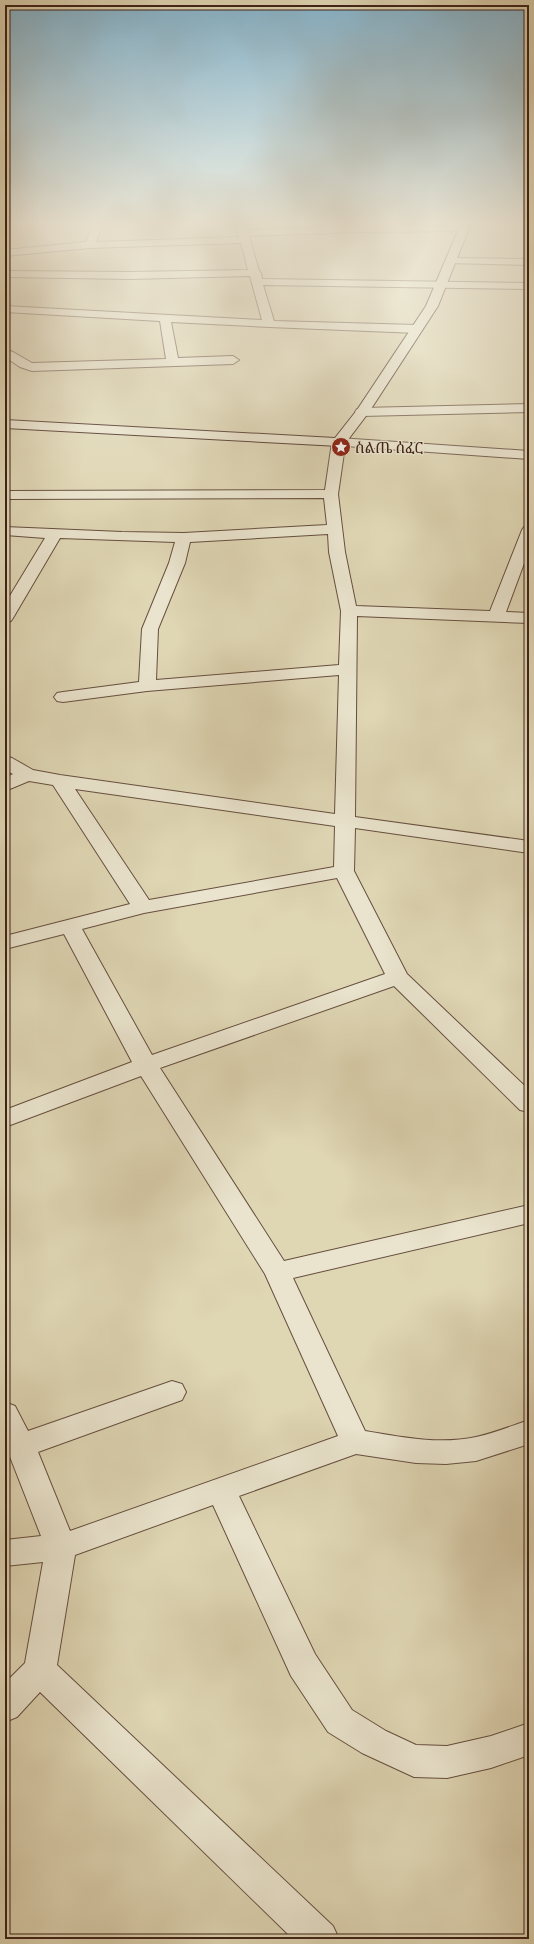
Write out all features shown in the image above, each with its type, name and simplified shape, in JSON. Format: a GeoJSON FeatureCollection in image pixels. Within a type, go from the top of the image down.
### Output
{"type":"FeatureCollection","features":[{"type":"Feature","properties":{"kind":"street"},"geometry":{"type":"LineString","coordinates":[[129,317],[269,324],[417,329]]}},
{"type":"Feature","properties":{"kind":"street"},"geometry":{"type":"LineString","coordinates":[[267,317],[269,324]]}},
{"type":"Feature","properties":{"kind":"street"},"geometry":{"type":"LineString","coordinates":[[425,317],[362,412],[339,442],[331,494],[337,552],[349,611],[344,871],[398,977],[529,1104]]}},
{"type":"Feature","properties":{"kind":"street"},"geometry":{"type":"LineString","coordinates":[[165,319],[172,361]]}},
{"type":"Feature","properties":{"kind":"street"},"geometry":{"type":"LineString","coordinates":[[5,353],[12,355],[23,366],[32,367],[233,360]]}},
{"type":"Feature","properties":{"kind":"street"},"geometry":{"type":"LineString","coordinates":[[362,412],[529,408]]}},
{"type":"Feature","properties":{"kind":"street"},"geometry":{"type":"LineString","coordinates":[[5,424],[339,442],[529,455]]}},
{"type":"Feature","properties":{"kind":"street"},"geometry":{"type":"LineString","coordinates":[[5,495],[331,494]]}},
{"type":"Feature","properties":{"kind":"street"},"geometry":{"type":"LineString","coordinates":[[5,531],[184,538],[335,529]]}},
{"type":"Feature","properties":{"kind":"street"},"geometry":{"type":"LineString","coordinates":[[496,616],[529,530]]}},
{"type":"Feature","properties":{"kind":"street"},"geometry":{"type":"LineString","coordinates":[[5,618],[55,534]]}},
{"type":"Feature","properties":{"kind":"street"},"geometry":{"type":"LineString","coordinates":[[147,686],[150,629],[177,563],[184,538]]}},
{"type":"Feature","properties":{"kind":"street"},"geometry":{"type":"LineString","coordinates":[[349,611],[529,618]]}},
{"type":"Feature","properties":{"kind":"street"},"geometry":{"type":"LineString","coordinates":[[63,697],[147,686],[349,670]]}},
{"type":"Feature","properties":{"kind":"street"},"geometry":{"type":"LineString","coordinates":[[5,762],[27,775],[60,781],[529,847]]}},
{"type":"Feature","properties":{"kind":"street"},"geometry":{"type":"LineString","coordinates":[[5,785],[27,775]]}},
{"type":"Feature","properties":{"kind":"street"},"geometry":{"type":"LineString","coordinates":[[60,781],[143,907]]}},
{"type":"Feature","properties":{"kind":"street"},"geometry":{"type":"LineString","coordinates":[[5,943],[143,907],[344,871]]}},
{"type":"Feature","properties":{"kind":"street"},"geometry":{"type":"LineString","coordinates":[[70,926],[146,1065],[277,1272],[355,1442]]}},
{"type":"Feature","properties":{"kind":"street"},"geometry":{"type":"LineString","coordinates":[[5,1119],[146,1065],[398,977]]}},
{"type":"Feature","properties":{"kind":"street"},"geometry":{"type":"LineString","coordinates":[[277,1272],[529,1214]]}},
{"type":"Feature","properties":{"kind":"street"},"geometry":{"type":"LineString","coordinates":[[21,1446],[172,1392]]}},
{"type":"Feature","properties":{"kind":"street"},"geometry":{"type":"LineString","coordinates":[[5,1414],[21,1446],[61,1547],[40,1670],[5,1706]]}},
{"type":"Feature","properties":{"kind":"street"},"geometry":{"type":"LineString","coordinates":[[5,1553],[61,1547],[355,1442],[416,1450],[446,1452],[475,1449],[529,1432]]}},
{"type":"Feature","properties":{"kind":"street"},"geometry":{"type":"LineString","coordinates":[[222,1490],[303,1665],[340,1721],[374,1742],[414,1761],[447,1762],[490,1752],[529,1739]]}},
{"type":"Feature","properties":{"kind":"street"},"geometry":{"type":"LineString","coordinates":[[40,1670],[320,1939]]}},
{"type":"Feature","properties":{"kind":"place","name":"ስልጤ ሰፈር"},"geometry":{"type":"Point","coordinates":[341,447]}}]}
